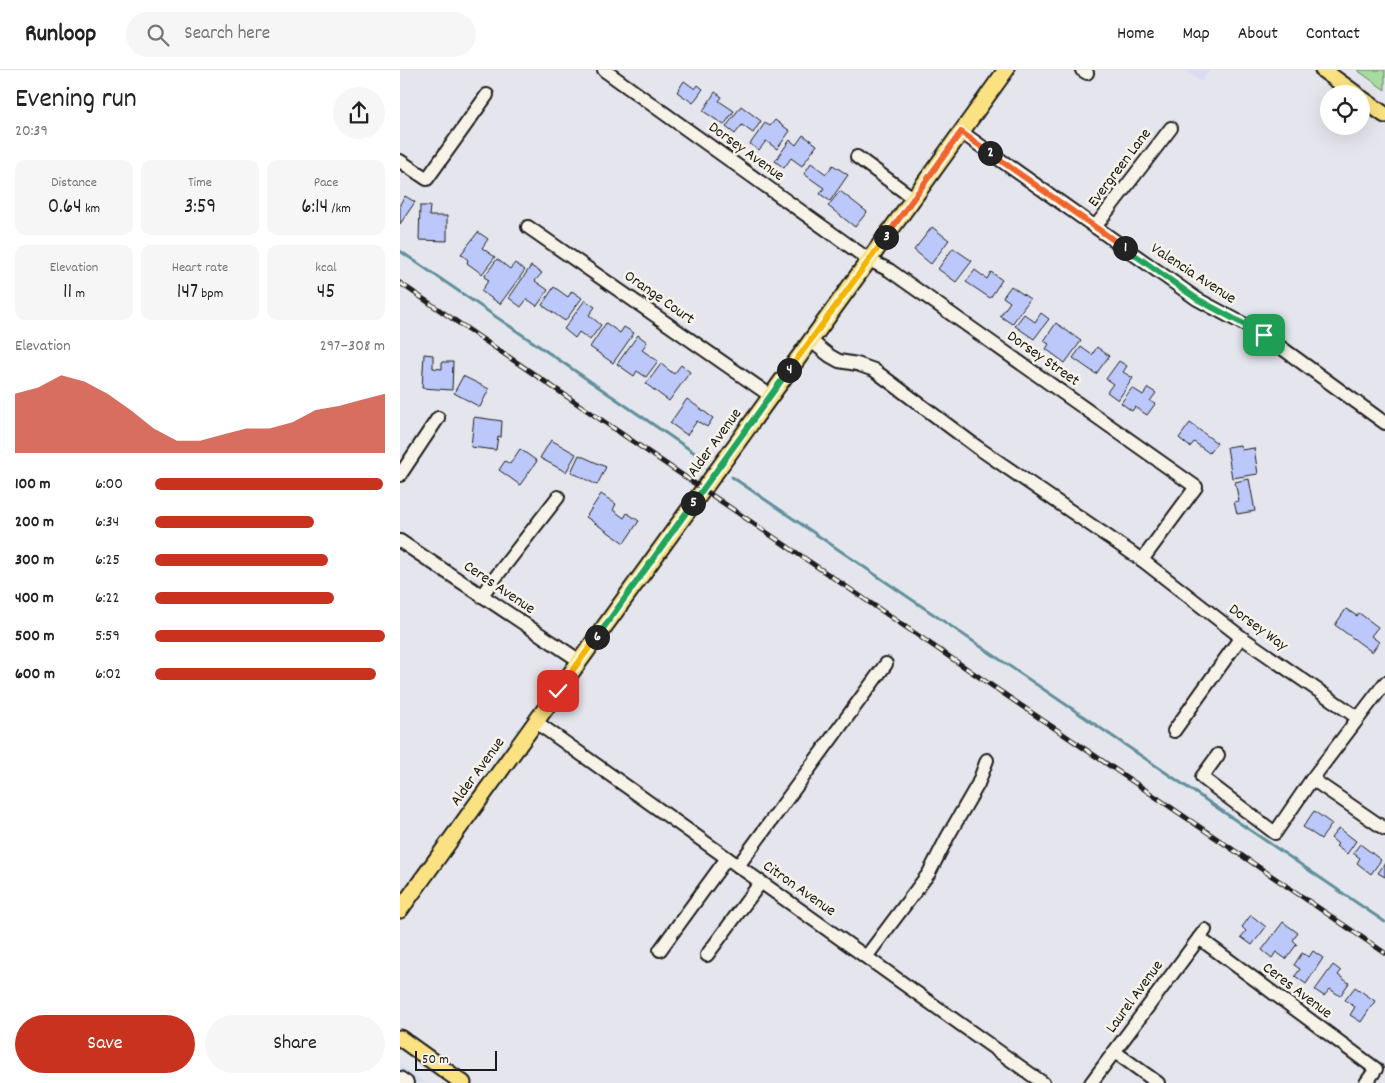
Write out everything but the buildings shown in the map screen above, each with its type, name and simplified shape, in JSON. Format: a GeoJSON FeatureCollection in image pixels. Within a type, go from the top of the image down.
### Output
{"type":"FeatureCollection","features":[{"type":"Feature","properties":{"kind":"main road","name":"Alder Avenue"},"geometry":{"type":"LineString","coordinates":[[400,910],[1006,70]]}},
{"type":"Feature","properties":{"kind":"main road"},"geometry":{"type":"LineString","coordinates":[[1323,70],[1344,85]]}},
{"type":"Feature","properties":{"kind":"main road"},"geometry":{"type":"LineString","coordinates":[[1370,104],[1385,115]]}},
{"type":"Feature","properties":{"kind":"main road"},"geometry":{"type":"LineString","coordinates":[[400,1038],[463,1083]]}},
{"type":"Feature","properties":{"kind":"street","name":"Dorsey Avenue"},"geometry":{"type":"LineString","coordinates":[[604,70],[869,260]]}},
{"type":"Feature","properties":{"kind":"street"},"geometry":{"type":"LineString","coordinates":[[400,161],[427,179],[487,95]]}},
{"type":"Feature","properties":{"kind":"street","name":"Evergreen Lane"},"geometry":{"type":"LineString","coordinates":[[1095,228],[1171,128]]}},
{"type":"Feature","properties":{"kind":"street","name":"Valencia Avenue"},"geometry":{"type":"LineString","coordinates":[[961,132],[1197,299],[1264,335],[1385,422]]}},
{"type":"Feature","properties":{"kind":"street"},"geometry":{"type":"LineString","coordinates":[[857,157],[914,198]]}},
{"type":"Feature","properties":{"kind":"street","name":"Orange Court"},"geometry":{"type":"LineString","coordinates":[[528,227],[771,396]]}},
{"type":"Feature","properties":{"kind":"street","name":"Dorsey Street"},"geometry":{"type":"LineString","coordinates":[[869,260],[889,270],[1196,487],[1142,560]]}},
{"type":"Feature","properties":{"kind":"street","name":"Dorsey Way"},"geometry":{"type":"LineString","coordinates":[[811,341],[839,361],[857,364],[874,370],[977,447],[1142,560],[1241,637],[1358,718]]}},
{"type":"Feature","properties":{"kind":"street"},"geometry":{"type":"LineString","coordinates":[[400,475],[438,418]]}},
{"type":"Feature","properties":{"kind":"street"},"geometry":{"type":"LineString","coordinates":[[481,596],[558,497]]}},
{"type":"Feature","properties":{"kind":"street","name":"Ceres Avenue"},"geometry":{"type":"LineString","coordinates":[[400,541],[580,661]]}},
{"type":"Feature","properties":{"kind":"street"},"geometry":{"type":"LineString","coordinates":[[1174,731],[1241,637]]}},
{"type":"Feature","properties":{"kind":"street"},"geometry":{"type":"LineString","coordinates":[[738,866],[886,664]]}},
{"type":"Feature","properties":{"kind":"street"},"geometry":{"type":"LineString","coordinates":[[1218,755],[1202,777],[1275,833],[1312,779],[1385,683]]}},
{"type":"Feature","properties":{"kind":"street","name":"Citron Avenue"},"geometry":{"type":"LineString","coordinates":[[536,722],[1043,1083]]}},
{"type":"Feature","properties":{"kind":"street"},"geometry":{"type":"LineString","coordinates":[[866,957],[928,873],[978,784],[987,760]]}},
{"type":"Feature","properties":{"kind":"street"},"geometry":{"type":"LineString","coordinates":[[1312,779],[1385,829]]}},
{"type":"Feature","properties":{"kind":"street"},"geometry":{"type":"LineString","coordinates":[[660,950],[727,858]]}},
{"type":"Feature","properties":{"kind":"street"},"geometry":{"type":"LineString","coordinates":[[706,955],[761,882]]}},
{"type":"Feature","properties":{"kind":"street","name":"Ceres Avenue"},"geometry":{"type":"LineString","coordinates":[[1202,934],[1376,1069],[1366,1083]]}},
{"type":"Feature","properties":{"kind":"street","name":"Laurel Avenue"},"geometry":{"type":"LineString","coordinates":[[1091,1083],[1202,934]]}},
{"type":"Feature","properties":{"kind":"street"},"geometry":{"type":"LineString","coordinates":[[1114,1052],[1158,1083]]}},
{"type":"Feature","properties":{"kind":"street"},"geometry":{"type":"LineString","coordinates":[[400,1078],[407,1083]]}},
{"type":"Feature","properties":{"kind":"shaded area"},"geometry":{"type":"Polygon","coordinates":[[[1184,70],[1210,70],[1201,82],[1184,70]]]}},
{"type":"Feature","properties":{"kind":"shaded area"},"geometry":{"type":"Polygon","coordinates":[[[400,1065],[426,1083],[400,1083],[400,1065]]]}},
{"type":"Feature","properties":{"kind":"green space"},"geometry":{"type":"Polygon","coordinates":[[[1357,70],[1385,70],[1385,90],[1357,70]]]}},
{"type":"Feature","properties":{"kind":"waterway"},"geometry":{"type":"LineString","coordinates":[[400,251],[705,460]]}},
{"type":"Feature","properties":{"kind":"waterway"},"geometry":{"type":"LineString","coordinates":[[732,477],[1385,922]]}},
{"type":"Feature","properties":{"kind":"railway"},"geometry":{"type":"LineString","coordinates":[[400,283],[1385,953]]}},
{"type":"Feature","properties":{"kind":"route"},"geometry":{"type":"LineString","coordinates":[[558,691],[961,132],[1197,299],[1264,335]]}}]}
